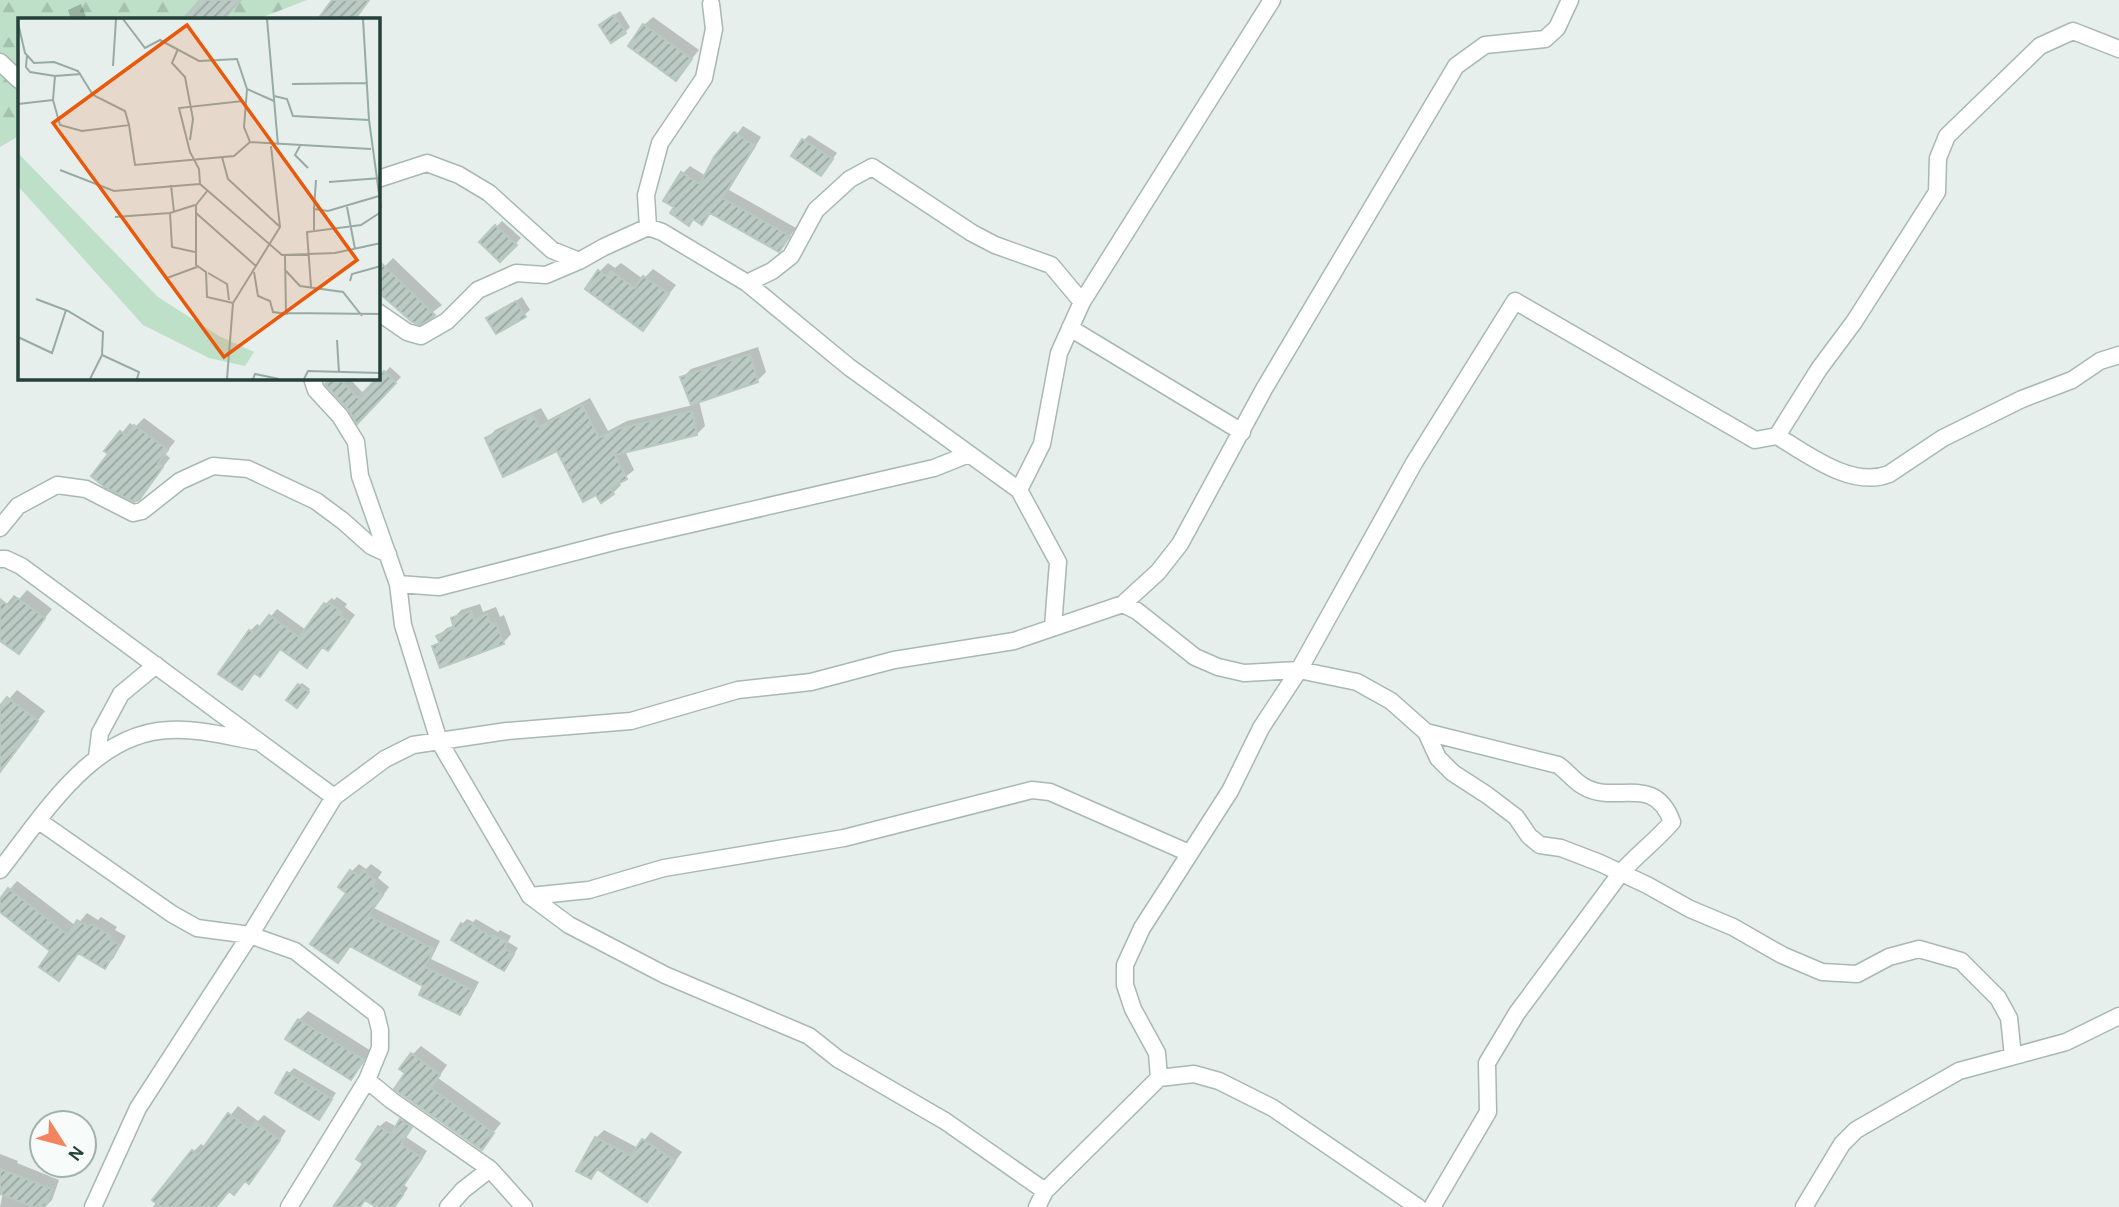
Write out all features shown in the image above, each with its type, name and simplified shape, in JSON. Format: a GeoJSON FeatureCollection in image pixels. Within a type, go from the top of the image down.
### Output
{"type":"FeatureCollection","features":[{"type":"Feature","properties":{"kind":"street"},"geometry":{"type":"LineString","coordinates":[[1019,490],[1042,444],[1059,353],[1082,302],[1272,0]]}},
{"type":"Feature","properties":{"kind":"street"},"geometry":{"type":"LineString","coordinates":[[93,1207],[138,1108],[334,797],[385,759],[413,745],[508,731],[631,721],[738,690],[811,682],[894,660],[1014,641],[1123,604],[1158,572],[1180,544],[1264,389],[1455,66],[1485,45],[1545,39],[1557,28],[1570,0]]}},
{"type":"Feature","properties":{"kind":"street"},"geometry":{"type":"LineString","coordinates":[[648,227],[646,195],[660,143],[704,78],[714,29],[711,4]]}},
{"type":"Feature","properties":{"kind":"street"},"geometry":{"type":"LineString","coordinates":[[1777,436],[1937,192],[1938,158],[1947,136],[2040,46],[2073,32],[2119,48]]}},
{"type":"Feature","properties":{"kind":"street"},"geometry":{"type":"LineString","coordinates":[[0,62],[18,79]]}},
{"type":"Feature","properties":{"kind":"street"},"geometry":{"type":"LineString","coordinates":[[380,178],[427,163],[489,193],[552,250],[579,261]]}},
{"type":"Feature","properties":{"kind":"street"},"geometry":{"type":"LineString","coordinates":[[747,283],[772,271],[792,256],[816,210],[850,179],[872,167],[972,233],[995,245],[1051,265],[1082,302]]}},
{"type":"Feature","properties":{"kind":"street"},"geometry":{"type":"LineString","coordinates":[[380,313],[407,332],[421,336],[447,321],[478,290],[516,272],[546,275],[648,227],[662,232],[747,283],[849,367],[1019,490],[1058,562],[1053,627]]}},
{"type":"Feature","properties":{"kind":"street"},"geometry":{"type":"LineString","coordinates":[[1159,1078],[1157,1053],[1133,1009],[1125,985],[1125,965],[1142,928],[1230,791],[1261,728],[1299,670],[1414,463],[1515,301],[1755,440],[1777,436],[1828,467],[1857,476],[1880,478],[1943,438],[2022,399],[2073,380],[2100,361],[2119,355]]}},
{"type":"Feature","properties":{"kind":"street"},"geometry":{"type":"LineString","coordinates":[[1070,328],[1242,432]]}},
{"type":"Feature","properties":{"kind":"street"},"geometry":{"type":"LineString","coordinates":[[313,380],[316,390],[340,416],[356,442],[360,476],[398,584],[403,625],[439,741],[530,896],[569,925],[664,975],[810,1036],[838,1059],[945,1121],[1045,1191]]}},
{"type":"Feature","properties":{"kind":"street"},"geometry":{"type":"LineString","coordinates":[[398,584],[439,587],[617,541],[934,468],[969,454]]}},
{"type":"Feature","properties":{"kind":"street"},"geometry":{"type":"LineString","coordinates":[[0,528],[18,506],[57,485],[86,489],[133,513],[142,511],[180,481],[213,466],[248,469],[316,501],[371,546],[388,554]]}},
{"type":"Feature","properties":{"kind":"street"},"geometry":{"type":"LineString","coordinates":[[0,559],[21,566],[334,797]]}},
{"type":"Feature","properties":{"kind":"street"},"geometry":{"type":"LineString","coordinates":[[1123,604],[1137,611],[1195,657],[1218,667],[1244,673],[1299,670],[1357,682],[1391,701],[1426,732],[1438,758],[1453,773],[1487,794],[1516,817],[1529,836],[1540,845],[1561,848],[1600,863],[1689,909],[1733,927],[1782,955],[1822,972],[1857,974],[1889,957],[1919,949],[1961,961],[1998,998],[2009,1018],[2013,1056]]}},
{"type":"Feature","properties":{"kind":"street"},"geometry":{"type":"LineString","coordinates":[[97,757],[100,733],[121,694],[156,665]]}},
{"type":"Feature","properties":{"kind":"street"},"geometry":{"type":"LineString","coordinates":[[0,870],[75,778],[97,757],[115,745],[164,730],[182,729],[262,742]]}},
{"type":"Feature","properties":{"kind":"street"},"geometry":{"type":"LineString","coordinates":[[1426,732],[1558,765],[1583,786],[1604,793],[1645,793],[1667,807],[1672,822],[1661,836],[1635,856],[1620,874],[1517,1013],[1487,1063],[1488,1112],[1432,1207]]}},
{"type":"Feature","properties":{"kind":"street"},"geometry":{"type":"LineString","coordinates":[[530,896],[589,890],[664,868],[844,838],[1032,790],[1051,792],[1189,853]]}},
{"type":"Feature","properties":{"kind":"street"},"geometry":{"type":"LineString","coordinates":[[39,821],[172,914],[197,928],[250,934],[295,951],[376,1014],[380,1030],[380,1048],[367,1080],[289,1207]]}},
{"type":"Feature","properties":{"kind":"street"},"geometry":{"type":"LineString","coordinates":[[1804,1207],[1842,1144],[1856,1130],[1959,1071],[2066,1042],[2119,1016]]}},
{"type":"Feature","properties":{"kind":"street"},"geometry":{"type":"LineString","coordinates":[[1037,1207],[1045,1191],[1159,1078],[1194,1074],[1219,1081],[1273,1108],[1418,1207]]}},
{"type":"Feature","properties":{"kind":"street"},"geometry":{"type":"LineString","coordinates":[[367,1080],[391,1100],[490,1169],[524,1207]]}},
{"type":"Feature","properties":{"kind":"street"},"geometry":{"type":"LineString","coordinates":[[448,1207],[463,1190],[490,1169]]}},
{"type":"Feature","properties":{"kind":"green space"},"geometry":{"type":"Polygon","coordinates":[[[0,0],[307,0],[261,18],[18,18],[18,137],[0,147],[0,0]]]}},
{"type":"Feature","properties":{"kind":"building"},"geometry":{"type":"Polygon","coordinates":[[[200,0],[241,0],[225,18],[184,18],[200,0]]]}},
{"type":"Feature","properties":{"kind":"building"},"geometry":{"type":"Polygon","coordinates":[[[332,0],[369,0],[356,18],[319,18],[332,0]]]}},
{"type":"Feature","properties":{"kind":"building"},"geometry":{"type":"Polygon","coordinates":[[[614,15],[626,33],[611,43],[599,25],[614,15]]]}},
{"type":"Feature","properties":{"kind":"building"},"geometry":{"type":"Polygon","coordinates":[[[643,24],[692,59],[676,81],[628,46],[643,24]]]}},
{"type":"Feature","properties":{"kind":"building"},"geometry":{"type":"Polygon","coordinates":[[[734,132],[755,146],[722,198],[790,236],[779,252],[710,213],[702,225],[693,219],[689,226],[670,213],[674,207],[663,201],[681,172],[700,184],[714,157],[734,132]]]}},
{"type":"Feature","properties":{"kind":"building"},"geometry":{"type":"Polygon","coordinates":[[[802,139],[833,159],[821,176],[791,156],[802,139]]]}},
{"type":"Feature","properties":{"kind":"building"},"geometry":{"type":"Polygon","coordinates":[[[495,225],[517,245],[500,262],[479,242],[495,225]]]}},
{"type":"Feature","properties":{"kind":"building"},"geometry":{"type":"Polygon","coordinates":[[[380,262],[435,315],[420,325],[412,322],[380,294],[380,262]]]}},
{"type":"Feature","properties":{"kind":"building"},"geometry":{"type":"Polygon","coordinates":[[[598,270],[606,276],[611,271],[635,288],[643,276],[669,294],[643,331],[585,289],[598,270]]]}},
{"type":"Feature","properties":{"kind":"building"},"geometry":{"type":"Polygon","coordinates":[[[516,301],[526,317],[496,334],[486,318],[516,301]]]}},
{"type":"Feature","properties":{"kind":"building"},"geometry":{"type":"Polygon","coordinates":[[[750,354],[758,382],[691,405],[680,377],[750,354]]]}},
{"type":"Feature","properties":{"kind":"building"},"geometry":{"type":"Polygon","coordinates":[[[384,371],[396,383],[357,424],[348,409],[325,384],[329,380],[341,380],[358,398],[375,380],[380,380],[384,371]]]}},
{"type":"Feature","properties":{"kind":"building"},"geometry":{"type":"Polygon","coordinates":[[[582,405],[599,438],[618,429],[692,411],[697,435],[615,455],[627,479],[610,488],[614,494],[601,503],[596,495],[583,502],[557,451],[503,477],[485,438],[533,415],[539,427],[582,405]]]}},
{"type":"Feature","properties":{"kind":"building"},"geometry":{"type":"Polygon","coordinates":[[[134,425],[168,450],[158,463],[163,467],[139,500],[134,502],[106,488],[91,476],[108,454],[104,451],[120,431],[126,436],[134,425]]]}},
{"type":"Feature","properties":{"kind":"building"},"geometry":{"type":"Polygon","coordinates":[[[17,598],[45,618],[19,654],[0,641],[0,599],[10,607],[17,598]]]}},
{"type":"Feature","properties":{"kind":"building"},"geometry":{"type":"Polygon","coordinates":[[[324,603],[327,606],[329,603],[342,612],[340,615],[349,622],[328,651],[322,647],[307,668],[280,649],[260,677],[254,673],[242,690],[218,674],[249,630],[255,633],[269,615],[299,637],[324,603]]]}},
{"type":"Feature","properties":{"kind":"building"},"geometry":{"type":"Polygon","coordinates":[[[471,611],[474,620],[487,614],[491,624],[496,623],[504,644],[440,668],[432,646],[440,643],[436,636],[454,628],[451,618],[471,611]]]}},
{"type":"Feature","properties":{"kind":"building"},"geometry":{"type":"Polygon","coordinates":[[[298,684],[309,692],[297,708],[286,700],[298,684]]]}},
{"type":"Feature","properties":{"kind":"building"},"geometry":{"type":"Polygon","coordinates":[[[7,697],[38,721],[0,772],[0,706],[7,697]]]}},
{"type":"Feature","properties":{"kind":"building"},"geometry":{"type":"Polygon","coordinates":[[[350,870],[358,876],[363,870],[376,881],[372,886],[383,895],[368,916],[434,949],[425,967],[472,990],[460,1015],[419,995],[423,986],[350,946],[338,963],[310,944],[346,893],[338,887],[350,870]]]}},
{"type":"Feature","properties":{"kind":"building"},"geometry":{"type":"Polygon","coordinates":[[[8,888],[68,935],[77,920],[89,927],[92,924],[111,936],[109,939],[119,945],[105,969],[78,953],[59,981],[39,967],[50,951],[0,912],[0,899],[8,888]]]}},
{"type":"Feature","properties":{"kind":"building"},"geometry":{"type":"Polygon","coordinates":[[[461,923],[467,927],[469,923],[492,937],[493,935],[507,942],[504,948],[514,954],[504,971],[451,940],[461,923]]]}},
{"type":"Feature","properties":{"kind":"building"},"geometry":{"type":"Polygon","coordinates":[[[298,1019],[364,1060],[351,1080],[285,1039],[298,1019]]]}},
{"type":"Feature","properties":{"kind":"building"},"geometry":{"type":"Polygon","coordinates":[[[411,1053],[440,1075],[431,1088],[494,1133],[482,1150],[394,1089],[405,1073],[399,1069],[411,1053]]]}},
{"type":"Feature","properties":{"kind":"building"},"geometry":{"type":"Polygon","coordinates":[[[287,1072],[332,1099],[319,1120],[275,1093],[287,1072]]]}},
{"type":"Feature","properties":{"kind":"building"},"geometry":{"type":"Polygon","coordinates":[[[228,1113],[250,1129],[255,1122],[280,1140],[249,1184],[245,1181],[234,1195],[229,1191],[216,1207],[161,1207],[152,1200],[192,1150],[198,1155],[228,1113]]]}},
{"type":"Feature","properties":{"kind":"building"},"geometry":{"type":"Polygon","coordinates":[[[400,1119],[412,1127],[401,1144],[422,1158],[399,1192],[403,1195],[394,1207],[376,1207],[365,1200],[360,1207],[333,1207],[363,1164],[356,1159],[378,1126],[391,1134],[400,1119]]]}},
{"type":"Feature","properties":{"kind":"building"},"geometry":{"type":"Polygon","coordinates":[[[595,1137],[631,1156],[642,1139],[675,1161],[647,1202],[597,1169],[591,1179],[576,1171],[595,1137]]]}},
{"type":"Feature","properties":{"kind":"building"},"geometry":{"type":"Polygon","coordinates":[[[0,1169],[52,1189],[45,1207],[34,1207],[0,1194],[0,1169]]]}}]}
